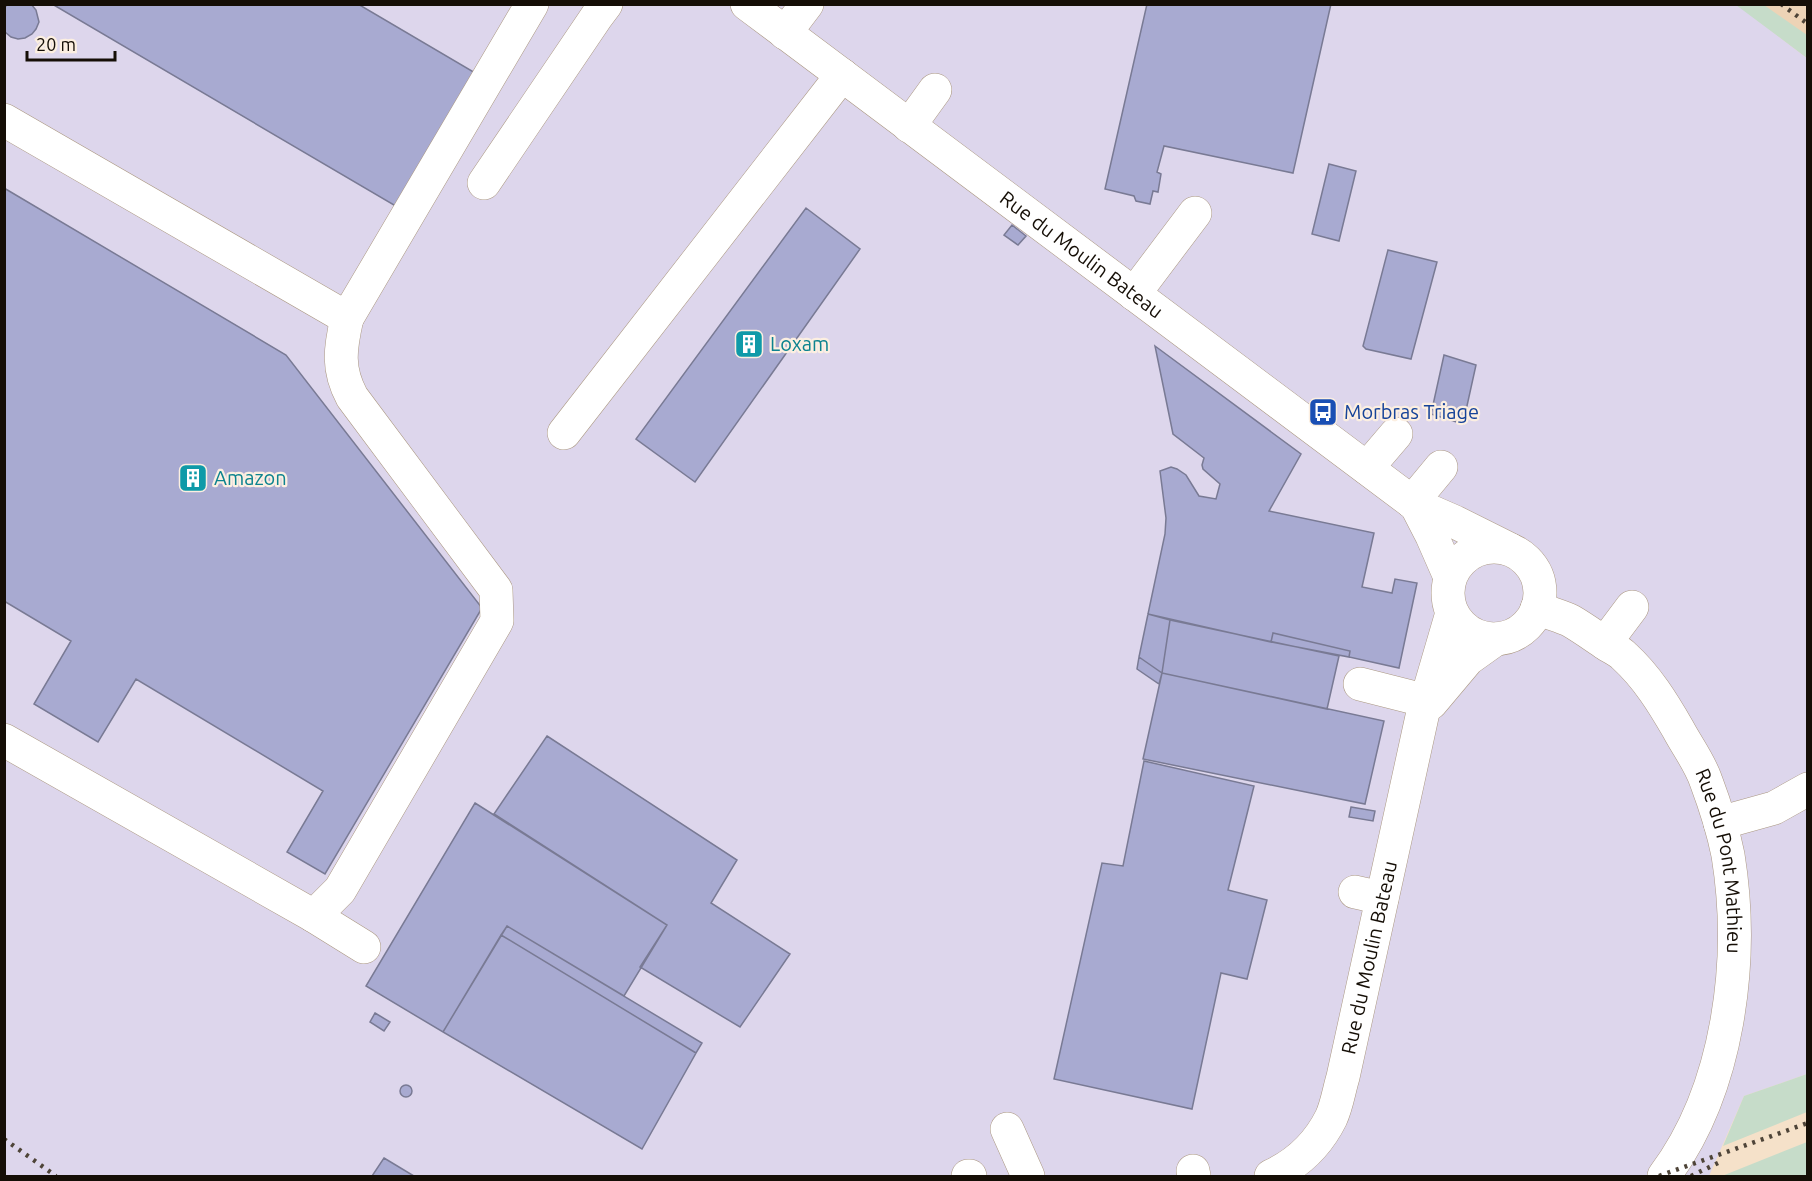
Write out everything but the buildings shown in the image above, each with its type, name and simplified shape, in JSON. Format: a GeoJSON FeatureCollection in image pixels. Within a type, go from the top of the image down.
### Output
{"type":"FeatureCollection","features":[{"type":"Feature","properties":{"kind":"street"},"geometry":{"type":"LineString","coordinates":[[314,916],[340,890],[497,621],[496,590],[359,406],[346,386],[340,360],[347,318],[532,4]]}},
{"type":"Feature","properties":{"kind":"street"},"geometry":{"type":"LineString","coordinates":[[484,183],[606,4]]}},
{"type":"Feature","properties":{"kind":"street","name":"Rue du Moulin Bateau"},"geometry":{"type":"LineString","coordinates":[[747,4],[1414,504],[1509,549]]}},
{"type":"Feature","properties":{"kind":"street"},"geometry":{"type":"LineString","coordinates":[[784,33],[807,4]]}},
{"type":"Feature","properties":{"kind":"street"},"geometry":{"type":"LineString","coordinates":[[564,432],[842,75]]}},
{"type":"Feature","properties":{"kind":"street"},"geometry":{"type":"LineString","coordinates":[[909,126],[935,90]]}},
{"type":"Feature","properties":{"kind":"street"},"geometry":{"type":"LineString","coordinates":[[4,120],[347,318]]}},
{"type":"Feature","properties":{"kind":"street"},"geometry":{"type":"LineString","coordinates":[[1134,294],[1195,213]]}},
{"type":"Feature","properties":{"kind":"street"},"geometry":{"type":"LineString","coordinates":[[1367,468],[1396,434]]}},
{"type":"Feature","properties":{"kind":"street"},"geometry":{"type":"LineString","coordinates":[[1414,504],[1441,467]]}},
{"type":"Feature","properties":{"kind":"street","name":"Rue du Moulin Bateau"},"geometry":{"type":"LineString","coordinates":[[1414,504],[1432,536],[1450,577]]}},
{"type":"Feature","properties":{"kind":"street"},"geometry":{"type":"LineString","coordinates":[[1491,547],[1509,549],[1525,559],[1536,573],[1540,591],[1537,608],[1528,624],[1513,635],[1496,639],[1478,636],[1463,627],[1452,613],[1448,595],[1450,577],[1459,562],[1474,551],[1491,547]]}},
{"type":"Feature","properties":{"kind":"street"},"geometry":{"type":"LineString","coordinates":[[1605,643],[1632,607]]}},
{"type":"Feature","properties":{"kind":"street","name":"Rue du Pont Mathieu"},"geometry":{"type":"LineString","coordinates":[[1537,608],[1570,621],[1623,655],[1659,696],[1705,778],[1720,823],[1727,854],[1733,905],[1733,955],[1730,1003],[1721,1050],[1711,1087],[1682,1148],[1664,1176]]}},
{"type":"Feature","properties":{"kind":"street","name":"Rue du Moulin Bateau"},"geometry":{"type":"LineString","coordinates":[[1270,1176],[1285,1170],[1303,1156],[1332,1117],[1343,1077],[1369,895],[1408,836],[1425,706],[1452,613]]}},
{"type":"Feature","properties":{"kind":"street","name":"Rue du Moulin Bateau"},"geometry":{"type":"LineString","coordinates":[[1425,706],[1468,659],[1496,639]]}},
{"type":"Feature","properties":{"kind":"street"},"geometry":{"type":"LineString","coordinates":[[1360,684],[1425,706]]}},
{"type":"Feature","properties":{"kind":"street"},"geometry":{"type":"LineString","coordinates":[[4,740],[364,946]]}},
{"type":"Feature","properties":{"kind":"street"},"geometry":{"type":"LineString","coordinates":[[1720,823],[1774,808],[1808,789]]}},
{"type":"Feature","properties":{"kind":"street"},"geometry":{"type":"LineString","coordinates":[[1007,1129],[1028,1176]]}},
{"type":"Feature","properties":{"kind":"shaded area"},"geometry":{"type":"Polygon","coordinates":[[[1736,4],[1807,58],[1807,1074],[1744,1096],[1709,1176],[5,1176],[5,5],[1736,4]]]}},
{"type":"Feature","properties":{"kind":"shaded area"},"geometry":{"type":"Polygon","coordinates":[[[1736,5],[1807,5],[1807,58],[1736,5]]]}},
{"type":"Feature","properties":{"kind":"green space"},"geometry":{"type":"Polygon","coordinates":[[[1736,5],[1764,5],[1807,35],[1807,58],[1736,5]]]}},
{"type":"Feature","properties":{"kind":"green space"},"geometry":{"type":"Polygon","coordinates":[[[1807,1074],[1807,1112],[1723,1146],[1744,1096],[1807,1074]]]}},
{"type":"Feature","properties":{"kind":"green space"},"geometry":{"type":"Polygon","coordinates":[[[1807,1142],[1807,1176],[1722,1176],[1807,1142]]]}},
{"type":"Feature","properties":{"kind":"railway"},"geometry":{"type":"LineString","coordinates":[[1781,4],[1808,24]]}},
{"type":"Feature","properties":{"kind":"railway"},"geometry":{"type":"LineString","coordinates":[[1659,1176],[1808,1123]]}},
{"type":"Feature","properties":{"kind":"railway"},"geometry":{"type":"LineString","coordinates":[[4,1139],[56,1176]]}},
{"type":"Feature","properties":{"kind":"railway"},"geometry":{"type":"LineString","coordinates":[[1691,1176],[1720,1162]]}},
{"type":"Feature","properties":{"kind":"place","name":"Loxam"},"geometry":{"type":"Point","coordinates":[749,344]}},
{"type":"Feature","properties":{"kind":"place","name":"Morbras Triage"},"geometry":{"type":"Point","coordinates":[1323,412]}},
{"type":"Feature","properties":{"kind":"place","name":"Amazon"},"geometry":{"type":"Point","coordinates":[193,478]}}]}
